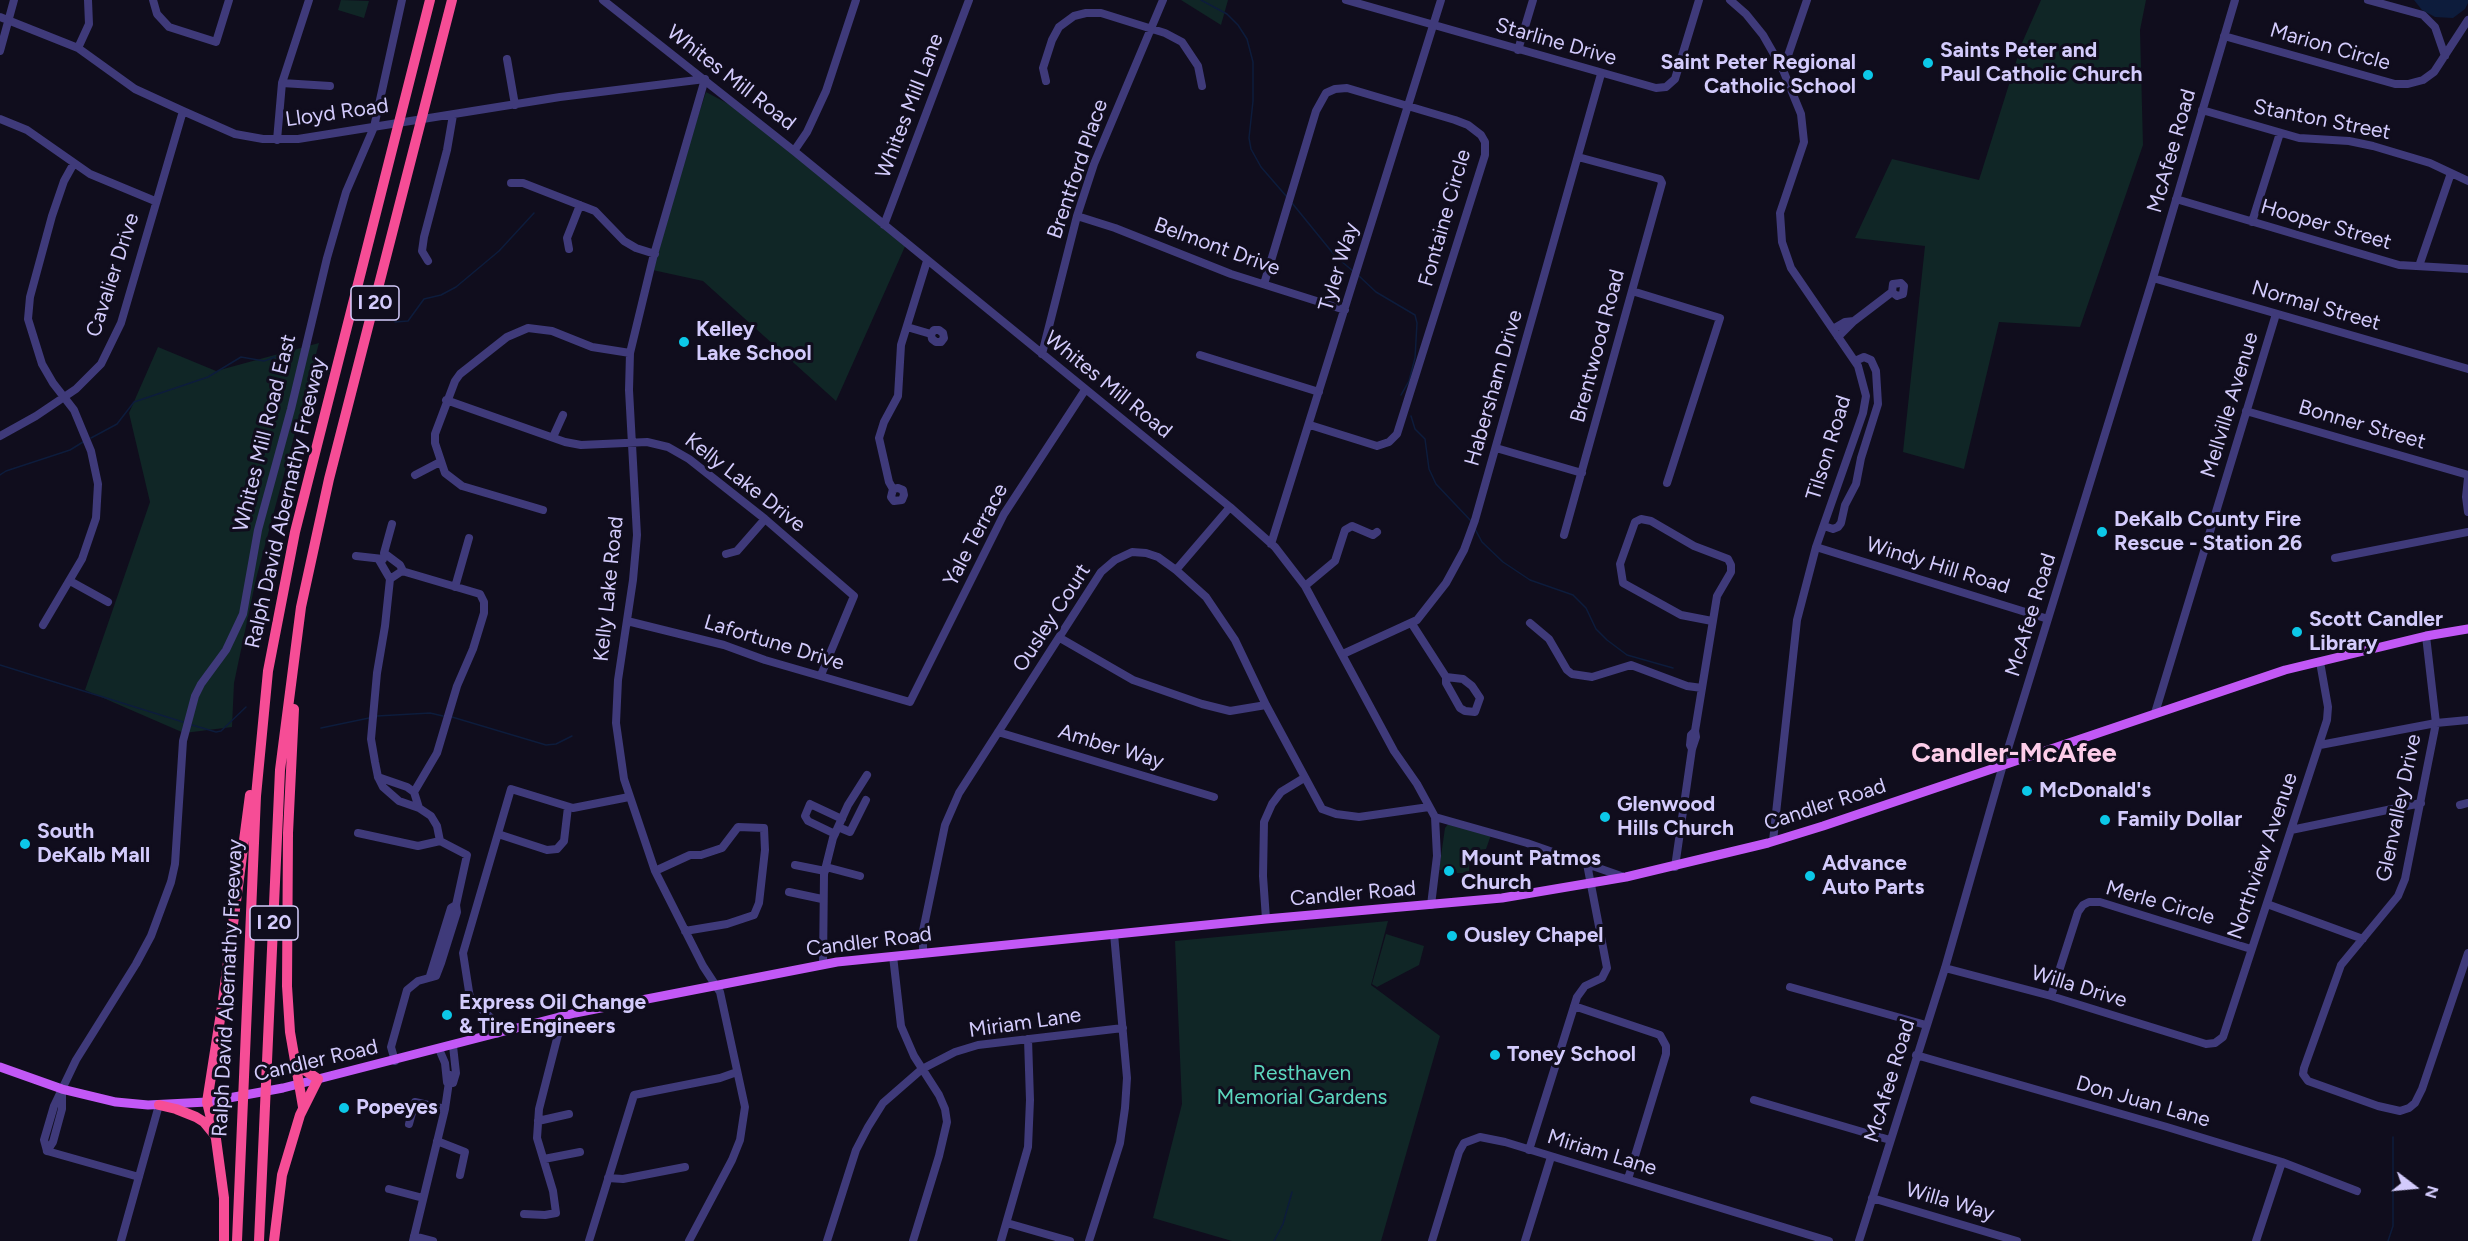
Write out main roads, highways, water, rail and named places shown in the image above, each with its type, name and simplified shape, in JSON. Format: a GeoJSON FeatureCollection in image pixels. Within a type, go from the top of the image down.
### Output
{"type":"FeatureCollection","features":[{"type":"Feature","properties":{"kind":"highway","name":"Ralph David Abernathy Freeway"},"geometry":{"type":"LineString","coordinates":[[237,1241],[256,807],[272,643],[295,532],[430,0]]}},
{"type":"Feature","properties":{"kind":"highway","name":"Ralph David Abernathy Freeway"},"geometry":{"type":"LineString","coordinates":[[259,1241],[280,770],[302,607],[329,479],[452,0]]}},
{"type":"Feature","properties":{"kind":"highway"},"geometry":{"type":"LineString","coordinates":[[302,607],[295,670],[287,927],[288,1009],[303,1107]]}},
{"type":"Feature","properties":{"kind":"highway"},"geometry":{"type":"LineString","coordinates":[[224,1241],[224,1198],[216,1139],[207,1102],[265,697]]}},
{"type":"Feature","properties":{"kind":"highway"},"geometry":{"type":"LineString","coordinates":[[274,1241],[282,1175],[303,1107],[318,1079],[303,1069],[295,1058]]}},
{"type":"Feature","properties":{"kind":"highway"},"geometry":{"type":"LineString","coordinates":[[159,1105],[176,1109],[204,1122],[216,1139]]}},
{"type":"Feature","properties":{"kind":"main road","name":"Candler Road"},"geometry":{"type":"LineString","coordinates":[[0,1067],[62,1089],[116,1102],[159,1105],[207,1102],[284,1088],[395,1061],[560,1016],[823,965],[1266,919],[1502,898],[1626,877],[1675,867],[1773,841],[2285,670],[2426,636],[2468,629]]}},
{"type":"Feature","properties":{"kind":"water"},"geometry":{"type":"Polygon","coordinates":[[[2414,0],[2468,0],[2468,3],[2465,9],[2453,18],[2435,17],[2422,10],[2414,0]]]}},
{"type":"Feature","properties":{"kind":"waterway"},"geometry":{"type":"LineString","coordinates":[[1201,0],[1227,14],[1247,39],[1253,62],[1253,101],[1249,138],[1251,149],[1261,167],[1287,197]]}},
{"type":"Feature","properties":{"kind":"waterway"},"geometry":{"type":"LineString","coordinates":[[1292,203],[1336,257],[1353,271]]}},
{"type":"Feature","properties":{"kind":"waterway"},"geometry":{"type":"LineString","coordinates":[[395,322],[408,321],[424,299],[441,295],[456,287],[499,251],[534,213]]}},
{"type":"Feature","properties":{"kind":"waterway"},"geometry":{"type":"LineString","coordinates":[[1359,276],[1376,292],[1415,315],[1417,323],[1415,358],[1409,381],[1401,395]]}},
{"type":"Feature","properties":{"kind":"waterway"},"geometry":{"type":"LineString","coordinates":[[91,438],[117,424],[134,402],[208,377],[241,357],[264,361],[275,357]]}},
{"type":"Feature","properties":{"kind":"waterway"},"geometry":{"type":"LineString","coordinates":[[1411,416],[1415,429],[1425,439],[1429,469],[1436,484],[1472,522]]}},
{"type":"Feature","properties":{"kind":"waterway"},"geometry":{"type":"LineString","coordinates":[[0,475],[70,450],[83,442]]}},
{"type":"Feature","properties":{"kind":"waterway"},"geometry":{"type":"LineString","coordinates":[[1475,529],[1482,542],[1503,562],[1530,580],[1573,595],[1586,608],[1596,629],[1627,655],[1673,668]]}},
{"type":"Feature","properties":{"kind":"waterway"},"geometry":{"type":"LineString","coordinates":[[0,665],[183,722]]}},
{"type":"Feature","properties":{"kind":"waterway"},"geometry":{"type":"LineString","coordinates":[[192,725],[216,732],[221,731],[246,707]]}},
{"type":"Feature","properties":{"kind":"waterway"},"geometry":{"type":"LineString","coordinates":[[377,716],[430,713],[443,716]]}},
{"type":"Feature","properties":{"kind":"waterway"},"geometry":{"type":"LineString","coordinates":[[452,717],[546,745],[556,744],[572,736]]}},
{"type":"Feature","properties":{"kind":"waterway"},"geometry":{"type":"LineString","coordinates":[[321,728],[369,718]]}},
{"type":"Feature","properties":{"kind":"waterway"},"geometry":{"type":"LineString","coordinates":[[2388,1241],[2393,1226],[2393,1137]]}},
{"type":"Feature","properties":{"kind":"waterway"},"geometry":{"type":"LineString","coordinates":[[1274,1241],[1283,1224],[1292,1192]]}},
{"type":"Feature","properties":{"kind":"place","name":"Saints Peter and Paul Catholic Church"},"geometry":{"type":"Point","coordinates":[1928,63]}},
{"type":"Feature","properties":{"kind":"place","name":"Saint Peter Regional Catholic School"},"geometry":{"type":"Point","coordinates":[1868,75]}},
{"type":"Feature","properties":{"kind":"place","name":"Kelley Lake School"},"geometry":{"type":"Point","coordinates":[684,342]}},
{"type":"Feature","properties":{"kind":"place","name":"DeKalb County Fire Rescue - Station 26"},"geometry":{"type":"Point","coordinates":[2102,532]}},
{"type":"Feature","properties":{"kind":"place","name":"Scott Candler Library"},"geometry":{"type":"Point","coordinates":[2297,632]}},
{"type":"Feature","properties":{"kind":"place","name":"McDonald's"},"geometry":{"type":"Point","coordinates":[2027,791]}},
{"type":"Feature","properties":{"kind":"place","name":"Glenwood Hills Church"},"geometry":{"type":"Point","coordinates":[1605,817]}},
{"type":"Feature","properties":{"kind":"place","name":"Family Dollar"},"geometry":{"type":"Point","coordinates":[2105,820]}},
{"type":"Feature","properties":{"kind":"place","name":"South DeKalb Mall"},"geometry":{"type":"Point","coordinates":[25,844]}},
{"type":"Feature","properties":{"kind":"place","name":"Mount Patmos Church"},"geometry":{"type":"Point","coordinates":[1449,871]}},
{"type":"Feature","properties":{"kind":"place","name":"Advance Auto Parts"},"geometry":{"type":"Point","coordinates":[1810,876]}},
{"type":"Feature","properties":{"kind":"place","name":"Ousley Chapel"},"geometry":{"type":"Point","coordinates":[1452,936]}},
{"type":"Feature","properties":{"kind":"place","name":"Express Oil Change & Tire Engineers"},"geometry":{"type":"Point","coordinates":[447,1015]}},
{"type":"Feature","properties":{"kind":"place","name":"Toney School"},"geometry":{"type":"Point","coordinates":[1495,1055]}},
{"type":"Feature","properties":{"kind":"place","name":"Popeyes"},"geometry":{"type":"Point","coordinates":[344,1108]}},
{"type":"Feature","properties":{"kind":"district","name":"Candler-McAfee"},"geometry":{"type":"Point","coordinates":[2014,754]}},
{"type":"Feature","properties":{"kind":"park label","name":"Resthaven Memorial Gardens"},"geometry":{"type":"Point","coordinates":[1302,1086]}}]}
